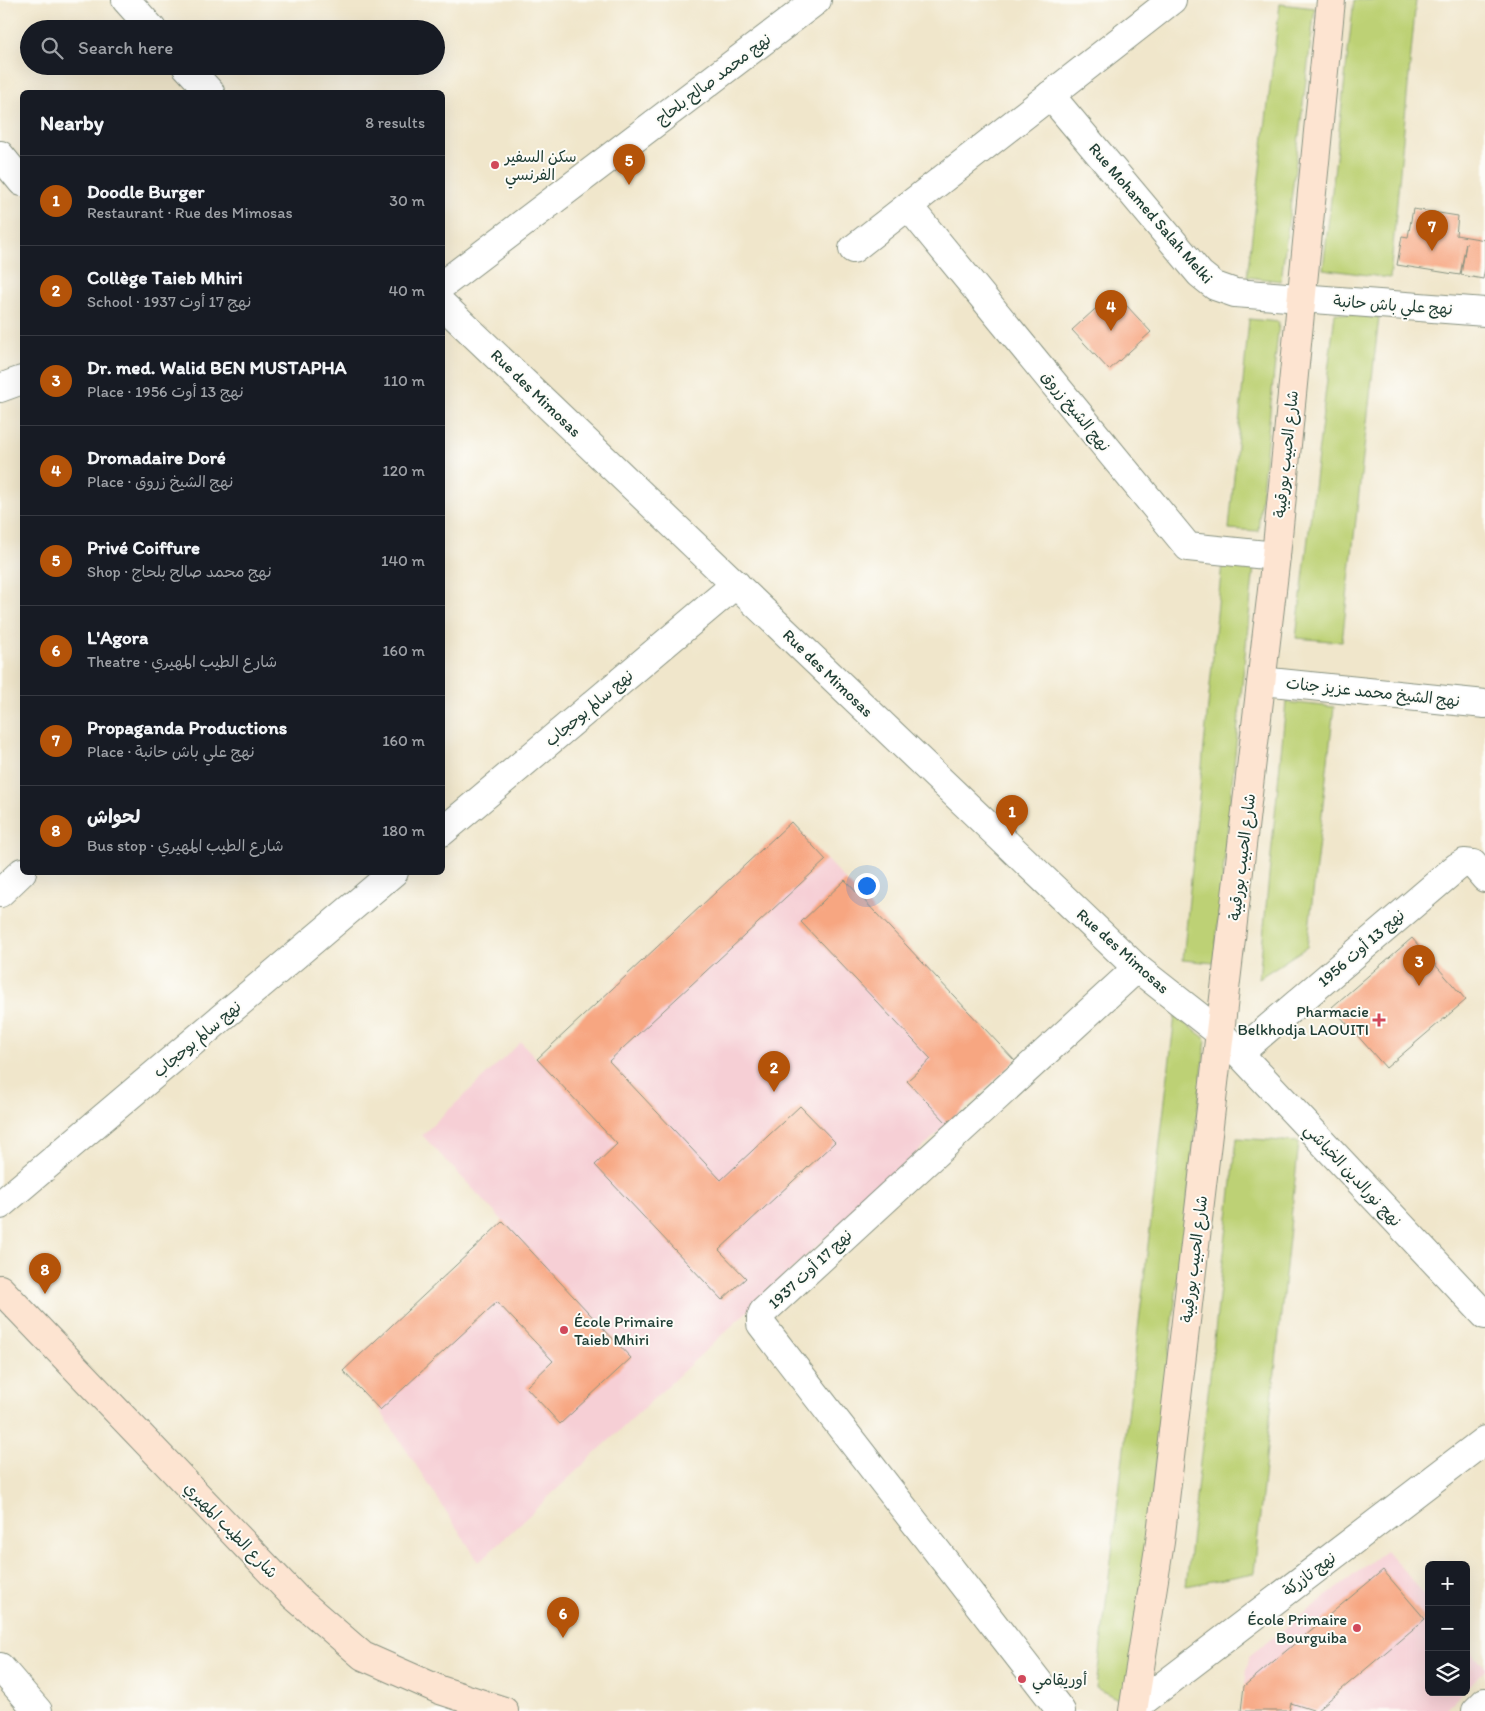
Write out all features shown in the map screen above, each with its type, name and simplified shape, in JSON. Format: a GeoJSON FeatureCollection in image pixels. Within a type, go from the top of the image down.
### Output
{"type":"FeatureCollection","features":[{"type":"Feature","properties":{"kind":"main road","name":"شارع الحبيب بورقيبة"},"geometry":{"type":"LineString","coordinates":[[1133,1710],[1160,1542],[1230,1044],[1262,681],[1302,298],[1330,0]]}},
{"type":"Feature","properties":{"kind":"main road","name":"شارع الطيب المهيري"},"geometry":{"type":"LineString","coordinates":[[0,1289],[295,1597],[363,1656],[440,1690],[504,1711]]}},
{"type":"Feature","properties":{"kind":"street"},"geometry":{"type":"LineString","coordinates":[[126,0],[144,20]]}},
{"type":"Feature","properties":{"kind":"street","name":"نهج محمد صالح بلحاج"},"geometry":{"type":"LineString","coordinates":[[445,283],[817,0]]}},
{"type":"Feature","properties":{"kind":"street"},"geometry":{"type":"LineString","coordinates":[[853,249],[1172,0]]}},
{"type":"Feature","properties":{"kind":"street"},"geometry":{"type":"LineString","coordinates":[[194,75],[208,90]]}},
{"type":"Feature","properties":{"kind":"street","name":"Rue Mohamed Salah Melki"},"geometry":{"type":"LineString","coordinates":[[1050,95],[1200,274],[1215,286],[1235,292],[1302,298]]}},
{"type":"Feature","properties":{"kind":"street"},"geometry":{"type":"LineString","coordinates":[[0,156],[20,180]]}},
{"type":"Feature","properties":{"kind":"street","name":"نهج الشيخ زروق"},"geometry":{"type":"LineString","coordinates":[[908,206],[1188,547],[1276,556]]}},
{"type":"Feature","properties":{"kind":"street","name":"نهج علي باش حانبة"},"geometry":{"type":"LineString","coordinates":[[1302,298],[1485,312]]}},
{"type":"Feature","properties":{"kind":"street","name":"Rue des Mimosas"},"geometry":{"type":"LineString","coordinates":[[445,307],[1137,968],[1230,1044]]}},
{"type":"Feature","properties":{"kind":"street"},"geometry":{"type":"LineString","coordinates":[[0,388],[20,381]]}},
{"type":"Feature","properties":{"kind":"street","name":"نهج سالم بوحجاب"},"geometry":{"type":"LineString","coordinates":[[445,829],[736,584]]}},
{"type":"Feature","properties":{"kind":"street","name":"نهج الشيخ محمد عزيز جنات"},"geometry":{"type":"LineString","coordinates":[[1262,681],[1485,704]]}},
{"type":"Feature","properties":{"kind":"street","name":"نهج 13 أوت 1956"},"geometry":{"type":"LineString","coordinates":[[1230,1044],[1457,866],[1464,863],[1473,864],[1485,878]]}},
{"type":"Feature","properties":{"kind":"street"},"geometry":{"type":"LineString","coordinates":[[0,893],[20,874]]}},
{"type":"Feature","properties":{"kind":"street","name":"نهج سالم بوحجاب"},"geometry":{"type":"LineString","coordinates":[[0,1205],[390,875]]}},
{"type":"Feature","properties":{"kind":"street","name":"نهج 17 أوت 1937"},"geometry":{"type":"LineString","coordinates":[[1062,1711],[761,1324],[761,1318],[763,1312],[1137,968]]}},
{"type":"Feature","properties":{"kind":"street","name":"نهج نورالدين الخياشي"},"geometry":{"type":"LineString","coordinates":[[1230,1044],[1485,1315]]}},
{"type":"Feature","properties":{"kind":"street","name":"نهج تازركة"},"geometry":{"type":"LineString","coordinates":[[1133,1710],[1485,1440]]}},
{"type":"Feature","properties":{"kind":"street"},"geometry":{"type":"LineString","coordinates":[[0,1667],[38,1711]]}},
{"type":"Feature","properties":{"kind":"street"},"geometry":{"type":"LineString","coordinates":[[1476,1711],[1485,1702]]}},
{"type":"Feature","properties":{"kind":"shaded area"},"geometry":{"type":"Polygon","coordinates":[[[791,822],[1015,1061],[479,1562],[380,1410],[343,1371],[503,1221],[422,1135],[521,1042],[537,1059],[791,822]]]}},
{"type":"Feature","properties":{"kind":"shaded area","name":"École Primaire Bourguiba"},"geometry":{"type":"Polygon","coordinates":[[[1386,1550],[1425,1595],[1425,1696],[1459,1696],[1444,1711],[1241,1711],[1249,1656],[1386,1550]]]}},
{"type":"Feature","properties":{"kind":"shaded area"},"geometry":{"type":"Polygon","coordinates":[[[1470,1649],[1485,1667],[1485,1670],[1470,1685],[1470,1649]]]}},
{"type":"Feature","properties":{"kind":"green space"},"geometry":{"type":"Polygon","coordinates":[[[1354,0],[1416,0],[1390,278],[1323,269],[1354,0]]]}},
{"type":"Feature","properties":{"kind":"green space"},"geometry":{"type":"Polygon","coordinates":[[[1280,4],[1315,8],[1281,281],[1247,277],[1280,4]]]}},
{"type":"Feature","properties":{"kind":"green space"},"geometry":{"type":"Polygon","coordinates":[[[1335,313],[1379,317],[1342,642],[1296,638],[1335,313]]]}},
{"type":"Feature","properties":{"kind":"green space"},"geometry":{"type":"Polygon","coordinates":[[[1249,319],[1279,322],[1258,531],[1229,529],[1249,319]]]}},
{"type":"Feature","properties":{"kind":"green space"},"geometry":{"type":"Polygon","coordinates":[[[1222,563],[1254,566],[1214,963],[1183,960],[1222,563]]]}},
{"type":"Feature","properties":{"kind":"green space"},"geometry":{"type":"Polygon","coordinates":[[[1286,702],[1334,707],[1307,947],[1259,978],[1286,702]]]}},
{"type":"Feature","properties":{"kind":"green space"},"geometry":{"type":"Polygon","coordinates":[[[1175,1015],[1206,1039],[1128,1704],[1096,1688],[1175,1015]]]}},
{"type":"Feature","properties":{"kind":"green space"},"geometry":{"type":"Polygon","coordinates":[[[1237,1138],[1299,1142],[1254,1573],[1186,1586],[1237,1138]]]}},
{"type":"Feature","properties":{"kind":"building"},"geometry":{"type":"Polygon","coordinates":[[[1413,209],[1458,216],[1456,235],[1485,240],[1483,279],[1461,275],[1466,243],[1460,275],[1397,265],[1402,236],[1408,237],[1413,209]]]}},
{"type":"Feature","properties":{"kind":"building"},"geometry":{"type":"Polygon","coordinates":[[[1114,292],[1151,332],[1109,370],[1072,330],[1114,292]]]}},
{"type":"Feature","properties":{"kind":"building"},"geometry":{"type":"Polygon","coordinates":[[[791,822],[826,860],[609,1061],[721,1180],[800,1106],[835,1142],[719,1250],[746,1278],[722,1300],[595,1165],[617,1144],[537,1059],[791,822]]]}},
{"type":"Feature","properties":{"kind":"building"},"geometry":{"type":"Polygon","coordinates":[[[845,880],[1015,1061],[947,1123],[907,1081],[931,1059],[801,922],[845,880]]]}},
{"type":"Feature","properties":{"kind":"building"},"geometry":{"type":"Polygon","coordinates":[[[1412,938],[1466,1000],[1386,1068],[1332,1007],[1412,938]]]}},
{"type":"Feature","properties":{"kind":"building","name":"École Primaire Taieb Mhiri"},"geometry":{"type":"Polygon","coordinates":[[[503,1221],[631,1358],[560,1424],[526,1387],[553,1361],[497,1302],[380,1410],[343,1371],[503,1221]]]}},
{"type":"Feature","properties":{"kind":"building"},"geometry":{"type":"Polygon","coordinates":[[[1383,1570],[1425,1619],[1316,1711],[1291,1703],[1289,1711],[1241,1711],[1244,1686],[1383,1570]]]}},
{"type":"Feature","properties":{"kind":"place","name":"سكن السفير الفرنسي"},"geometry":{"type":"Point","coordinates":[495,165]}},
{"type":"Feature","properties":{"kind":"place","name":"Privé Coiffure"},"geometry":{"type":"Point","coordinates":[629,185]}},
{"type":"Feature","properties":{"kind":"place","name":"Propaganda Productions"},"geometry":{"type":"Point","coordinates":[1432,251]}},
{"type":"Feature","properties":{"kind":"place","name":"Dromadaire Doré"},"geometry":{"type":"Point","coordinates":[1111,331]}},
{"type":"Feature","properties":{"kind":"place","name":"Doodle Burger"},"geometry":{"type":"Point","coordinates":[1012,836]}},
{"type":"Feature","properties":{"kind":"place","name":"Dr. med. Walid BEN MUSTAPHA"},"geometry":{"type":"Point","coordinates":[1419,986]}},
{"type":"Feature","properties":{"kind":"place","name":"Pharmacie Belkhodja LAOUITI"},"geometry":{"type":"Point","coordinates":[1379,1020]}},
{"type":"Feature","properties":{"kind":"place","name":"Collège Taieb Mhiri"},"geometry":{"type":"Point","coordinates":[774,1092]}},
{"type":"Feature","properties":{"kind":"place","name":"لحواش"},"geometry":{"type":"Point","coordinates":[45,1294]}},
{"type":"Feature","properties":{"kind":"place","name":"École Primaire Taieb Mhiri"},"geometry":{"type":"Point","coordinates":[564,1330]}},
{"type":"Feature","properties":{"kind":"place","name":"École Primaire Bourguiba"},"geometry":{"type":"Point","coordinates":[1357,1628]}},
{"type":"Feature","properties":{"kind":"place","name":"L'Agora"},"geometry":{"type":"Point","coordinates":[563,1638]}},
{"type":"Feature","properties":{"kind":"place","name":"أوريقامي"},"geometry":{"type":"Point","coordinates":[1022,1679]}}]}
